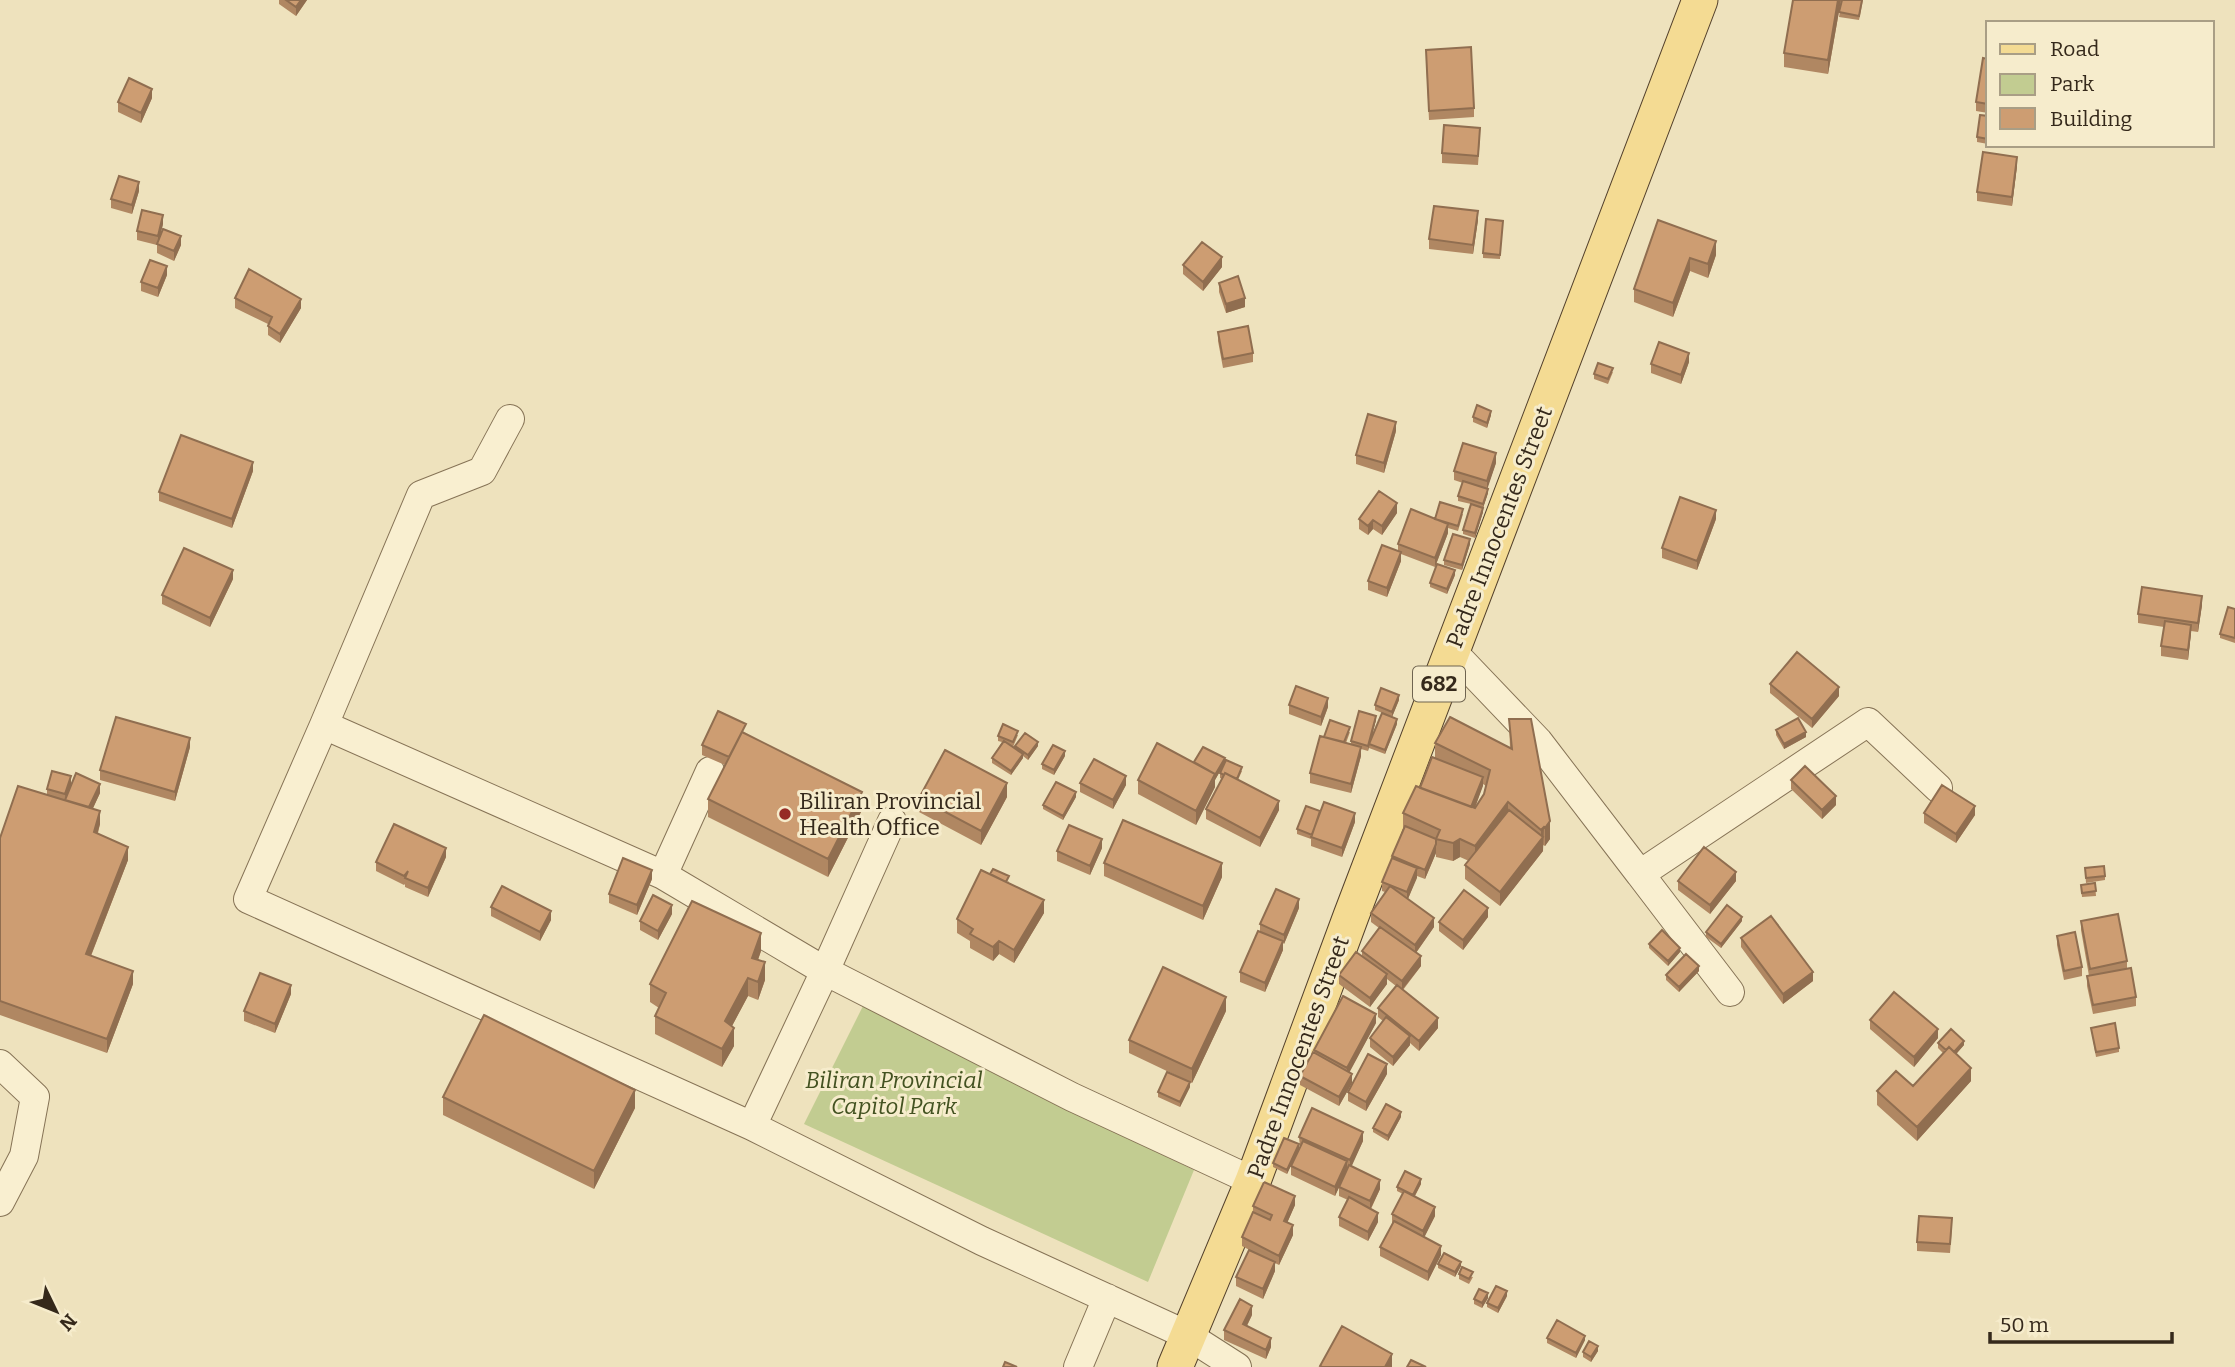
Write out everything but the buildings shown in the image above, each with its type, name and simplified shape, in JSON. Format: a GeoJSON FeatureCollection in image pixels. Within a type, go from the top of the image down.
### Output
{"type":"FeatureCollection","features":[{"type":"Feature","properties":{"kind":"main road","name":"Padre Innocentes Street"},"geometry":{"type":"LineString","coordinates":[[1175,1367],[1253,1181],[1350,916],[1700,0]]}},
{"type":"Feature","properties":{"kind":"street"},"geometry":{"type":"LineString","coordinates":[[510,419],[482,471],[421,495],[248,899],[752,1126],[982,1241],[1187,1335],[1237,1367]]}},
{"type":"Feature","properties":{"kind":"street"},"geometry":{"type":"LineString","coordinates":[[1452,651],[1538,741],[1730,992]]}},
{"type":"Feature","properties":{"kind":"street"},"geometry":{"type":"LineString","coordinates":[[1640,874],[1868,722],[1938,788]]}},
{"type":"Feature","properties":{"kind":"street"},"geometry":{"type":"LineString","coordinates":[[324,726],[663,875],[825,971],[1072,1097],[1253,1181]]}},
{"type":"Feature","properties":{"kind":"street"},"geometry":{"type":"LineString","coordinates":[[663,875],[710,771]]}},
{"type":"Feature","properties":{"kind":"street"},"geometry":{"type":"LineString","coordinates":[[752,1126],[892,821]]}},
{"type":"Feature","properties":{"kind":"street"},"geometry":{"type":"LineString","coordinates":[[0,1064],[35,1097],[24,1156],[0,1202]]}},
{"type":"Feature","properties":{"kind":"street"},"geometry":{"type":"LineString","coordinates":[[1078,1367],[1107,1298]]}},
{"type":"Feature","properties":{"kind":"green space","name":"Biliran Provincial Capitol Park"},"geometry":{"type":"Polygon","coordinates":[[[863,1006],[1194,1170],[1148,1282],[804,1124],[863,1006]]]}},
{"type":"Feature","properties":{"kind":"place","name":"Biliran Provincial Health Office"},"geometry":{"type":"Point","coordinates":[785,814]}}]}
